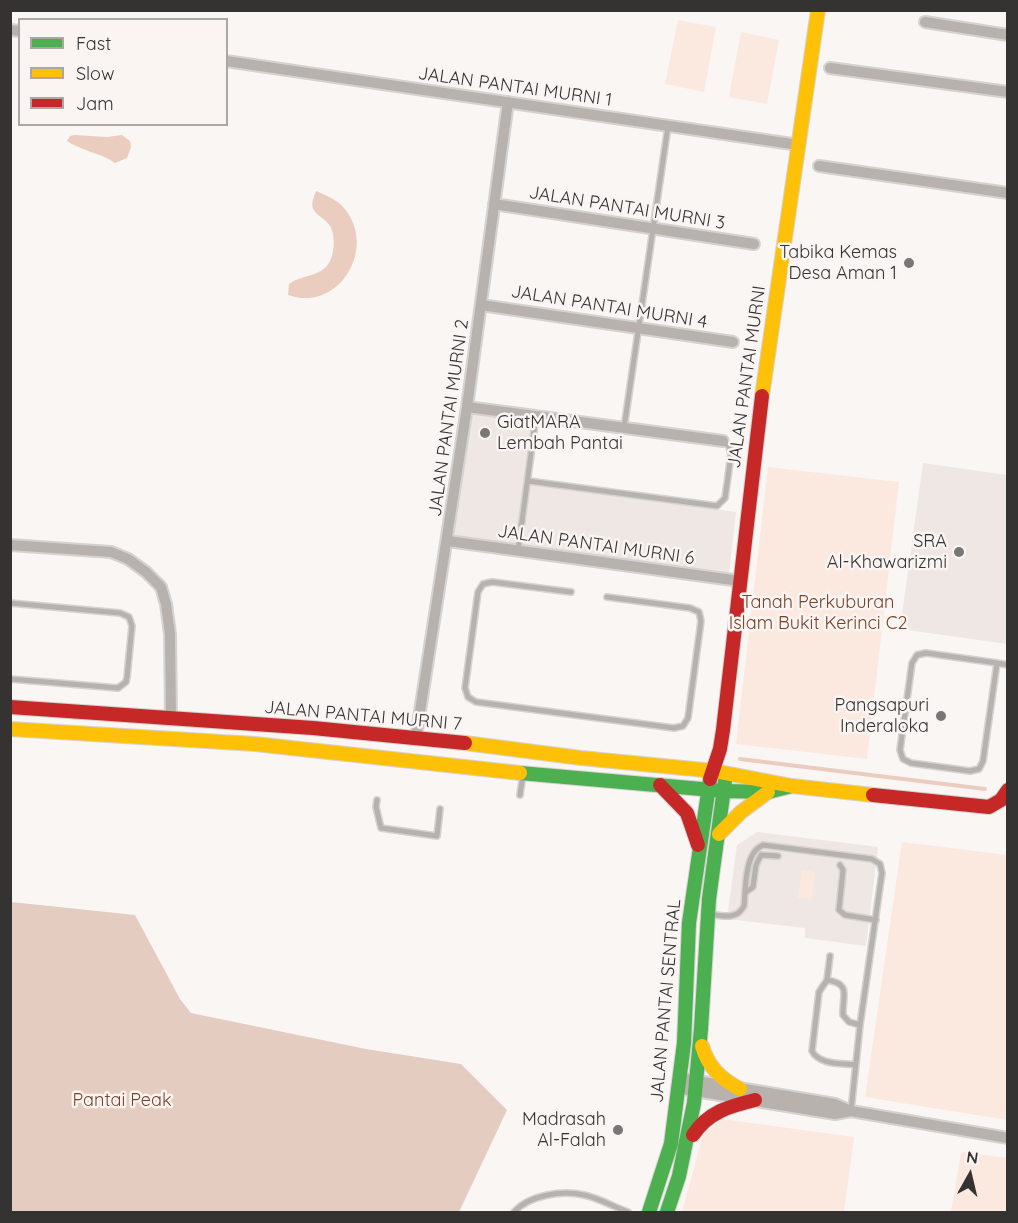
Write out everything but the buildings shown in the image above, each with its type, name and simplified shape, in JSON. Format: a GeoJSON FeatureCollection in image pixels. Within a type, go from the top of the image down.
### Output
{"type":"FeatureCollection","features":[{"type":"Feature","properties":{"kind":"main road","name":"JALAN PANTAI MURNI"},"geometry":{"type":"LineString","coordinates":[[709,790],[711,772],[720,749],[755,446],[818,10]]}},
{"type":"Feature","properties":{"kind":"main road","name":"JALAN PANTAI MURNI 7"},"geometry":{"type":"LineString","coordinates":[[10,707],[416,737],[726,773],[761,778],[792,786]]}},
{"type":"Feature","properties":{"kind":"main road"},"geometry":{"type":"LineString","coordinates":[[10,729],[255,744],[724,791],[768,792],[792,786],[989,807],[1001,800],[1008,790]]}},
{"type":"Feature","properties":{"kind":"main road","name":"JALAN PANTAI MURNI"},"geometry":{"type":"LineString","coordinates":[[720,749],[726,773]]}},
{"type":"Feature","properties":{"kind":"main road","name":"JALAN PANTAI SENTRAL"},"geometry":{"type":"LineString","coordinates":[[667,1212],[681,1176],[698,1086],[708,914],[726,773]]}},
{"type":"Feature","properties":{"kind":"main road"},"geometry":{"type":"LineString","coordinates":[[660,785],[687,813],[699,851]]}},
{"type":"Feature","properties":{"kind":"main road","name":"JALAN PANTAI SENTRAL"},"geometry":{"type":"LineString","coordinates":[[649,1212],[671,1144],[684,1043],[689,923],[709,790]]}},
{"type":"Feature","properties":{"kind":"main road"},"geometry":{"type":"LineString","coordinates":[[719,834],[741,812],[768,792]]}},
{"type":"Feature","properties":{"kind":"main road"},"geometry":{"type":"LineString","coordinates":[[700,1037],[704,1055],[713,1070],[722,1079],[740,1089]]}},
{"type":"Feature","properties":{"kind":"main road"},"geometry":{"type":"LineString","coordinates":[[688,1144],[705,1118],[724,1108],[755,1100]]}},
{"type":"Feature","properties":{"kind":"street"},"geometry":{"type":"LineString","coordinates":[[925,22],[1008,34]]}},
{"type":"Feature","properties":{"kind":"street","name":"JALAN PANTAI MURNI 1"},"geometry":{"type":"LineString","coordinates":[[228,61],[799,145]]}},
{"type":"Feature","properties":{"kind":"street"},"geometry":{"type":"LineString","coordinates":[[830,68],[1008,92]]}},
{"type":"Feature","properties":{"kind":"street","name":"JALAN PANTAI MURNI 2"},"geometry":{"type":"LineString","coordinates":[[416,737],[448,541],[508,102]]}},
{"type":"Feature","properties":{"kind":"street"},"geometry":{"type":"LineString","coordinates":[[819,166],[1008,193]]}},
{"type":"Feature","properties":{"kind":"street","name":"JALAN PANTAI MURNI 3"},"geometry":{"type":"LineString","coordinates":[[494,204],[754,244]]}},
{"type":"Feature","properties":{"kind":"street","name":"JALAN PANTAI MURNI 4"},"geometry":{"type":"LineString","coordinates":[[481,305],[733,342]]}},
{"type":"Feature","properties":{"kind":"street"},"geometry":{"type":"LineString","coordinates":[[467,406],[723,441]]}},
{"type":"Feature","properties":{"kind":"street","name":"JALAN PANTAI MURNI 6"},"geometry":{"type":"LineString","coordinates":[[448,541],[740,581]]}},
{"type":"Feature","properties":{"kind":"street"},"geometry":{"type":"LineString","coordinates":[[10,544],[111,552],[146,572],[161,587],[170,634],[171,718]]}},
{"type":"Feature","properties":{"kind":"street"},"geometry":{"type":"LineString","coordinates":[[678,1083],[740,1089],[835,1104],[851,1111],[1008,1137]]}},
{"type":"Feature","properties":{"kind":"street"},"geometry":{"type":"LineString","coordinates":[[698,1086],[755,1100],[835,1114],[851,1111]]}},
{"type":"Feature","properties":{"kind":"lane"},"geometry":{"type":"LineString","coordinates":[[624,428],[668,126]]}},
{"type":"Feature","properties":{"kind":"lane"},"geometry":{"type":"LineString","coordinates":[[518,551],[536,416]]}},
{"type":"Feature","properties":{"kind":"lane"},"geometry":{"type":"LineString","coordinates":[[528,481],[717,506],[725,498],[731,455],[729,446],[723,441]]}},
{"type":"Feature","properties":{"kind":"lane"},"geometry":{"type":"LineString","coordinates":[[571,592],[492,582],[483,584],[478,592],[465,688],[468,697],[476,702],[674,728],[683,726],[688,718],[700,632],[699,612],[690,608],[607,597]]}},
{"type":"Feature","properties":{"kind":"lane"},"geometry":{"type":"LineString","coordinates":[[10,603],[120,613],[129,617],[132,626],[126,682],[118,688],[10,679]]}},
{"type":"Feature","properties":{"kind":"lane"},"geometry":{"type":"LineString","coordinates":[[997,663],[984,761],[979,769],[970,771],[930,766],[911,763],[903,759],[900,750],[912,663],[917,655],[926,653],[997,663],[1008,665]]}},
{"type":"Feature","properties":{"kind":"lane"},"geometry":{"type":"LineString","coordinates":[[520,795],[523,772]]}},
{"type":"Feature","properties":{"kind":"lane"},"geometry":{"type":"LineString","coordinates":[[376,800],[381,828],[437,836],[440,809]]}},
{"type":"Feature","properties":{"kind":"lane"},"geometry":{"type":"LineString","coordinates":[[708,914],[737,915],[741,912],[744,906],[750,858],[757,848],[763,845],[872,859],[880,864],[882,873],[860,1025],[851,1111]]}},
{"type":"Feature","properties":{"kind":"lane"},"geometry":{"type":"LineString","coordinates":[[746,892],[753,887],[756,865],[761,855],[778,856]]}},
{"type":"Feature","properties":{"kind":"lane"},"geometry":{"type":"LineString","coordinates":[[840,865],[843,870],[839,910],[845,915],[876,920]]}},
{"type":"Feature","properties":{"kind":"lane"},"geometry":{"type":"LineString","coordinates":[[830,956],[827,980],[819,992],[812,1051],[814,1056],[822,1060],[855,1065]]}},
{"type":"Feature","properties":{"kind":"lane"},"geometry":{"type":"LineString","coordinates":[[827,980],[842,986],[845,995],[843,1015],[849,1022],[860,1025]]}},
{"type":"Feature","properties":{"kind":"lane"},"geometry":{"type":"LineString","coordinates":[[514,1212],[527,1202],[547,1196],[566,1194],[585,1195],[628,1212]]}},
{"type":"Feature","properties":{"kind":"shaded area"},"geometry":{"type":"Polygon","coordinates":[[[122,135],[130,141],[131,147],[127,158],[115,163],[67,141],[70,136],[107,137],[122,135]]]}},
{"type":"Feature","properties":{"kind":"shaded area"},"geometry":{"type":"Polygon","coordinates":[[[316,191],[331,198],[344,208],[353,224],[357,241],[355,258],[348,273],[337,286],[323,295],[306,298],[288,295],[289,284],[322,270],[329,263],[333,253],[333,235],[330,226],[313,209],[316,191]]]}},
{"type":"Feature","properties":{"kind":"shaded area"},"geometry":{"type":"Polygon","coordinates":[[[472,411],[533,419],[524,483],[736,512],[729,575],[453,537],[472,411]]]}},
{"type":"Feature","properties":{"kind":"shaded area","name":"SRA Al-Khawarizmi"},"geometry":{"type":"Polygon","coordinates":[[[923,463],[1007,475],[1007,644],[900,629],[923,463]]]}},
{"type":"Feature","properties":{"kind":"shaded area"},"geometry":{"type":"Polygon","coordinates":[[[757,832],[878,847],[866,946],[805,938],[805,928],[727,919],[737,845],[757,832]]]}},
{"type":"Feature","properties":{"kind":"green space"},"geometry":{"type":"Polygon","coordinates":[[[678,20],[716,27],[704,92],[665,84],[678,20]]]}},
{"type":"Feature","properties":{"kind":"green space"},"geometry":{"type":"Polygon","coordinates":[[[741,32],[779,40],[767,104],[729,97],[741,32]]]}},
{"type":"Feature","properties":{"kind":"green space","name":"Tanah Perkuburan Islam Bukit Kerinci C2"},"geometry":{"type":"Polygon","coordinates":[[[768,467],[899,482],[867,759],[736,744],[768,467]]]}},
{"type":"Feature","properties":{"kind":"green space"},"geometry":{"type":"Polygon","coordinates":[[[902,842],[1007,855],[1007,1120],[865,1097],[902,842]]]}},
{"type":"Feature","properties":{"kind":"green space"},"geometry":{"type":"Polygon","coordinates":[[[802,870],[815,872],[812,900],[798,898],[802,870]]]}},
{"type":"Feature","properties":{"kind":"green space","name":"Pantai Peak"},"geometry":{"type":"Polygon","coordinates":[[[11,902],[135,915],[180,999],[191,1013],[366,1049],[461,1064],[507,1110],[459,1212],[11,1212],[11,902]]]}},
{"type":"Feature","properties":{"kind":"green space"},"geometry":{"type":"Polygon","coordinates":[[[722,1119],[854,1137],[844,1212],[682,1212],[703,1135],[722,1119]]]}},
{"type":"Feature","properties":{"kind":"green space"},"geometry":{"type":"Polygon","coordinates":[[[961,1152],[1007,1158],[1007,1212],[951,1212],[961,1152]]]}},
{"type":"Feature","properties":{"kind":"waterway"},"geometry":{"type":"LineString","coordinates":[[740,759],[985,789]]}},
{"type":"Feature","properties":{"kind":"traffic: fast"},"geometry":{"type":"LineString","coordinates":[[520,773],[724,791],[768,792],[792,786]]}},
{"type":"Feature","properties":{"kind":"traffic: fast"},"geometry":{"type":"LineString","coordinates":[[649,1212],[671,1144],[684,1043],[689,923],[710,779]]}},
{"type":"Feature","properties":{"kind":"traffic: fast"},"geometry":{"type":"LineString","coordinates":[[667,1212],[679,1176],[694,1103],[709,899],[725,781]]}},
{"type":"Feature","properties":{"kind":"traffic: slow"},"geometry":{"type":"LineString","coordinates":[[762,396],[818,10]]}},
{"type":"Feature","properties":{"kind":"traffic: slow"},"geometry":{"type":"LineString","coordinates":[[10,729],[255,744],[520,773]]}},
{"type":"Feature","properties":{"kind":"traffic: slow"},"geometry":{"type":"LineString","coordinates":[[465,743],[581,758],[714,771],[792,786],[873,795]]}},
{"type":"Feature","properties":{"kind":"traffic: slow"},"geometry":{"type":"LineString","coordinates":[[719,834],[741,812],[768,792]]}},
{"type":"Feature","properties":{"kind":"traffic: slow"},"geometry":{"type":"LineString","coordinates":[[702,1046],[716,1072],[740,1089]]}},
{"type":"Feature","properties":{"kind":"traffic: jam"},"geometry":{"type":"LineString","coordinates":[[710,779],[720,749],[723,730],[762,396]]}},
{"type":"Feature","properties":{"kind":"traffic: jam"},"geometry":{"type":"LineString","coordinates":[[10,707],[313,728],[465,743]]}},
{"type":"Feature","properties":{"kind":"traffic: jam"},"geometry":{"type":"LineString","coordinates":[[660,785],[687,813],[698,845]]}},
{"type":"Feature","properties":{"kind":"traffic: jam"},"geometry":{"type":"LineString","coordinates":[[873,795],[989,807],[1001,800],[1008,790]]}},
{"type":"Feature","properties":{"kind":"traffic: jam"},"geometry":{"type":"LineString","coordinates":[[693,1135],[699,1127],[720,1111],[755,1100]]}},
{"type":"Feature","properties":{"kind":"place","name":"Tabika Kemas Desa Aman 1"},"geometry":{"type":"Point","coordinates":[909,263]}},
{"type":"Feature","properties":{"kind":"place","name":"GiatMARA Lembah Pantai"},"geometry":{"type":"Point","coordinates":[485,433]}},
{"type":"Feature","properties":{"kind":"place","name":"SRA Al-Khawarizmi"},"geometry":{"type":"Point","coordinates":[959,552]}},
{"type":"Feature","properties":{"kind":"place","name":"Pangsapuri Inderaloka"},"geometry":{"type":"Point","coordinates":[941,716]}},
{"type":"Feature","properties":{"kind":"place","name":"Madrasah Al-Falah"},"geometry":{"type":"Point","coordinates":[618,1130]}}]}
